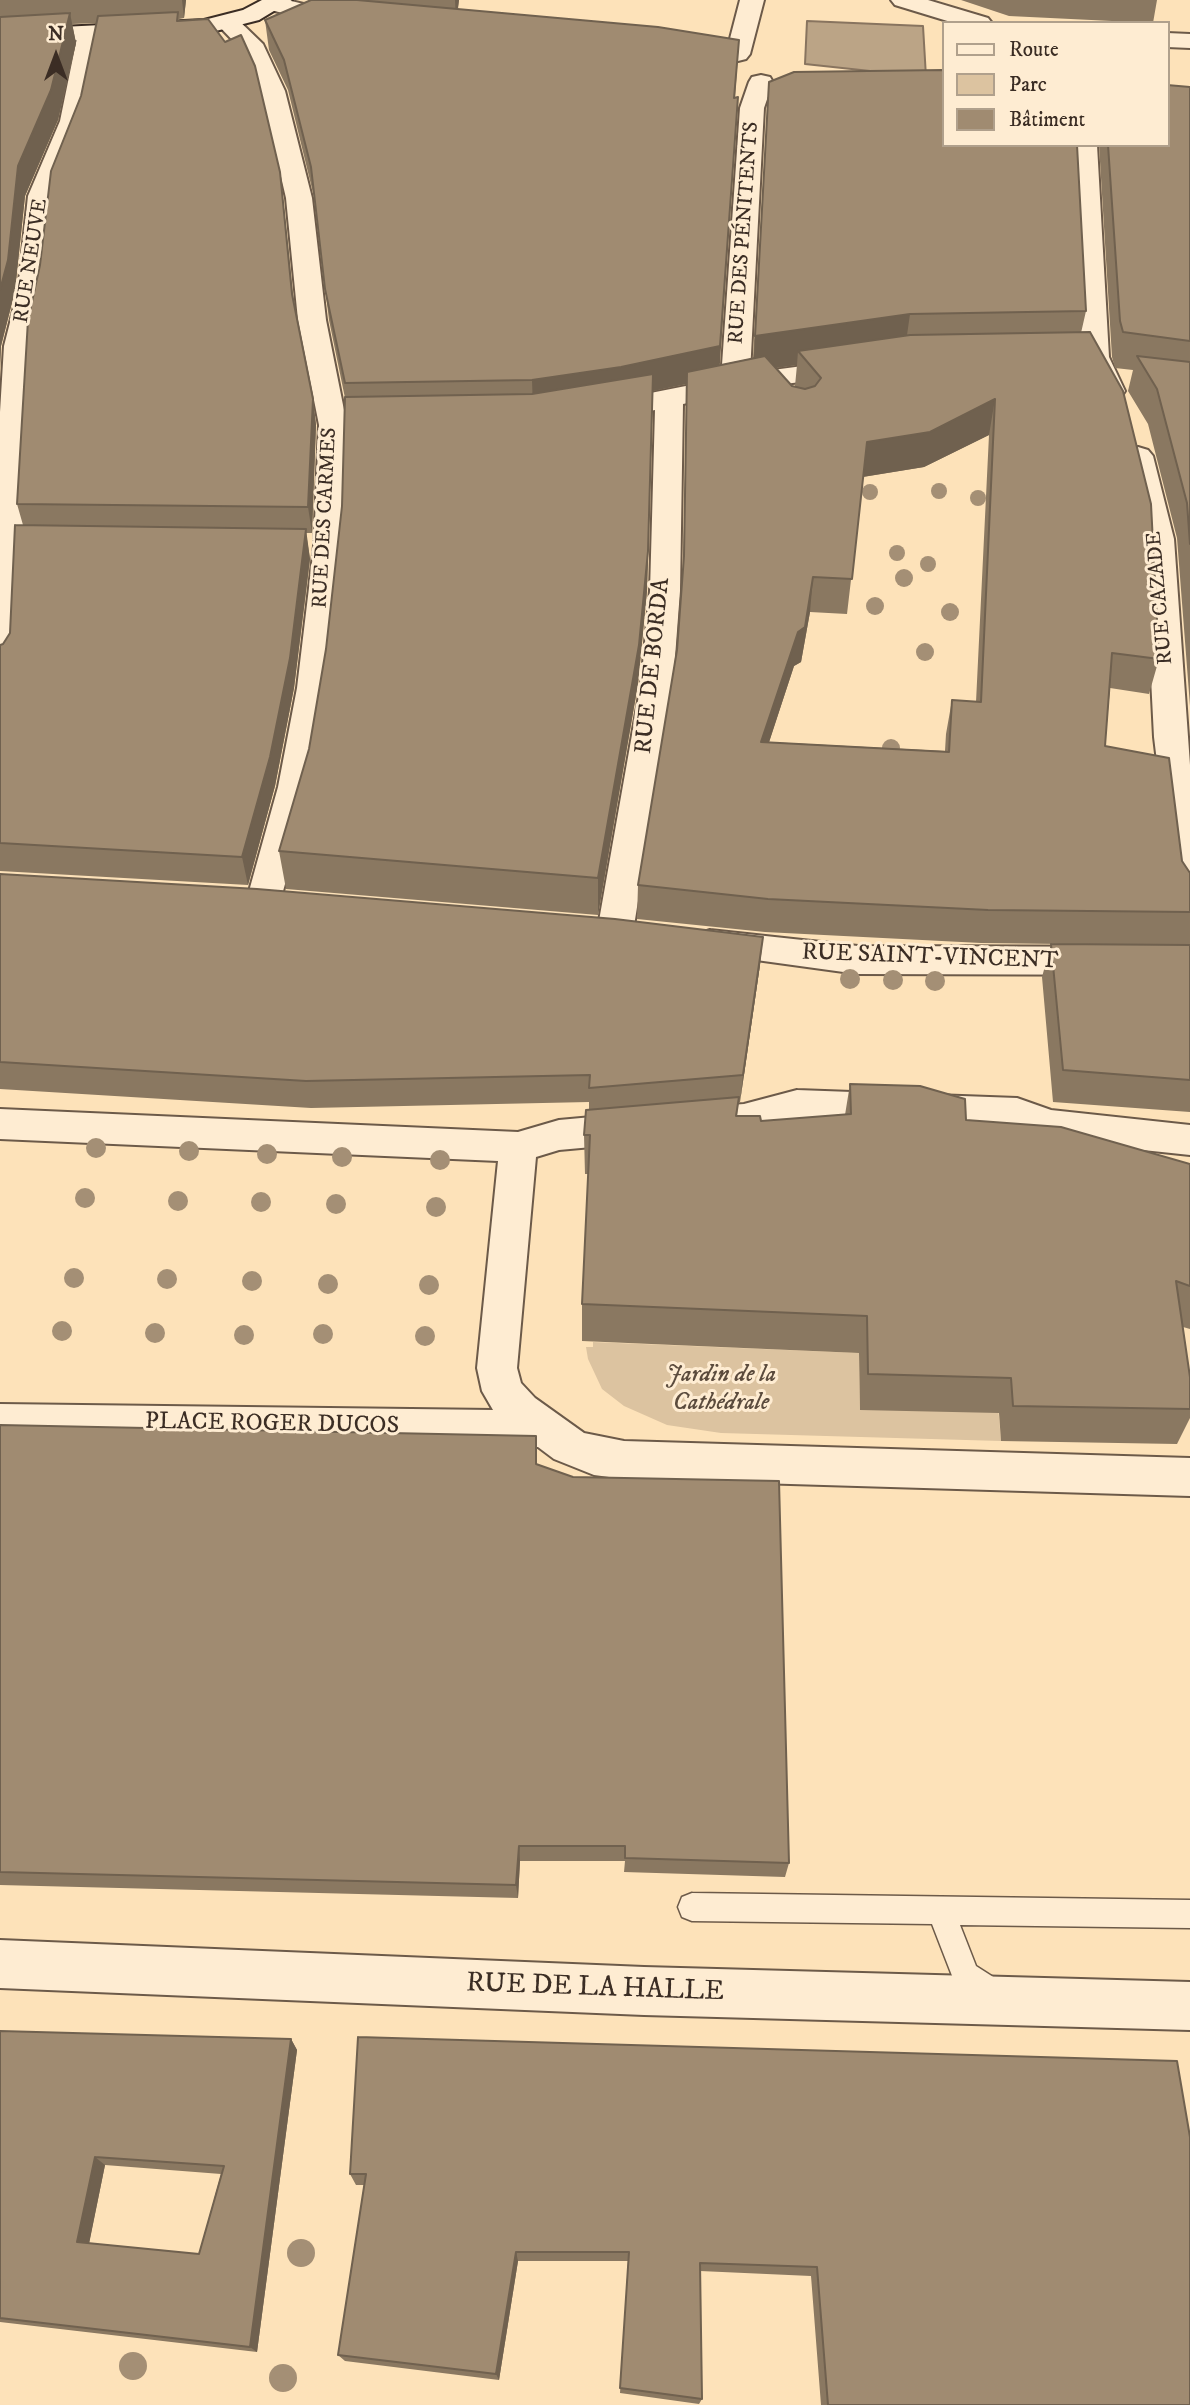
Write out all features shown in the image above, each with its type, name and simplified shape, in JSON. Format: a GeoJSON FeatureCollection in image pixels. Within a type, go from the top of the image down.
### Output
{"type":"FeatureCollection","features":[{"type":"Feature","properties":{"kind":"street","name":"RUE DES PÉNITENTS"},"geometry":{"type":"LineString","coordinates":[[735,384],[752,108],[774,83],[726,53],[752,0]]}},
{"type":"Feature","properties":{"kind":"street"},"geometry":{"type":"LineString","coordinates":[[903,0],[973,21]]}},
{"type":"Feature","properties":{"kind":"street"},"geometry":{"type":"LineString","coordinates":[[0,37],[185,29],[227,22],[277,2],[327,18],[368,22]]}},
{"type":"Feature","properties":{"kind":"street","name":"RUE DES CARMES"},"geometry":{"type":"LineString","coordinates":[[227,22],[255,49],[273,91],[299,198],[312,320],[346,425],[316,546],[313,688],[295,787],[263,903]]}},
{"type":"Feature","properties":{"kind":"street","name":"RUE NEUVE"},"geometry":{"type":"LineString","coordinates":[[0,663],[13,542],[18,346],[31,291],[41,196],[72,121],[90,33]]}},
{"type":"Feature","properties":{"kind":"street"},"geometry":{"type":"LineString","coordinates":[[1169,40],[1190,41]]}},
{"type":"Feature","properties":{"kind":"street","name":"RUE CAZADE"},"geometry":{"type":"LineString","coordinates":[[1084,147],[1089,364],[1127,419],[1159,539],[1167,640],[1170,737],[1190,894]]}},
{"type":"Feature","properties":{"kind":"street"},"geometry":{"type":"LineString","coordinates":[[570,416],[769,378],[878,364]]}},
{"type":"Feature","properties":{"kind":"street"},"geometry":{"type":"LineString","coordinates":[[1089,364],[1140,381]]}},
{"type":"Feature","properties":{"kind":"street"},"geometry":{"type":"LineString","coordinates":[[769,378],[793,405]]}},
{"type":"Feature","properties":{"kind":"street","name":"RUE DE BORDA"},"geometry":{"type":"LineString","coordinates":[[615,932],[657,684],[665,591],[669,398]]}},
{"type":"Feature","properties":{"kind":"street","name":"RUE SAINT-VINCENT"},"geometry":{"type":"LineString","coordinates":[[680,940],[858,960],[1190,961]]}},
{"type":"Feature","properties":{"kind":"street"},"geometry":{"type":"LineString","coordinates":[[0,1124],[518,1147],[559,1135],[744,1119],[797,1105],[1017,1113],[1049,1125],[1190,1140]]}},
{"type":"Feature","properties":{"kind":"street"},"geometry":{"type":"LineString","coordinates":[[518,1147],[497,1368],[502,1391],[520,1411],[569,1446],[594,1457],[624,1460],[1190,1477]]}},
{"type":"Feature","properties":{"kind":"street","name":"PLACE ROGER DUCOS"},"geometry":{"type":"LineString","coordinates":[[0,1422],[544,1429]]}},
{"type":"Feature","properties":{"kind":"street","name":"RUE DE LA HALLE"},"geometry":{"type":"LineString","coordinates":[[0,1964],[501,1986],[1190,2006]]}},
{"type":"Feature","properties":{"kind":"lane"},"geometry":{"type":"LineString","coordinates":[[692,1907],[1190,1914]]}},
{"type":"Feature","properties":{"kind":"lane"},"geometry":{"type":"LineString","coordinates":[[940,1909],[966,1976],[1005,2001]]}},
{"type":"Feature","properties":{"kind":"green space","name":"Jardin de la Cathédrale"},"geometry":{"type":"Polygon","coordinates":[[[593,1342],[859,1353],[860,1410],[998,1406],[1001,1441],[721,1433],[667,1425],[624,1406],[602,1389],[588,1359],[586,1347],[593,1347],[593,1342]]]}},
{"type":"Feature","properties":{"kind":"shaded area"},"geometry":{"type":"Polygon","coordinates":[[[807,21],[923,26],[926,77],[805,64],[807,21]]]}},
{"type":"Feature","properties":{"kind":"building"},"geometry":{"type":"Polygon","coordinates":[[[311,0],[357,0],[658,27],[739,40],[734,98],[738,97],[720,346],[621,367],[532,380],[345,383],[325,289],[311,167],[284,60],[265,20],[311,0]]]}},
{"type":"Feature","properties":{"kind":"building"},"geometry":{"type":"Polygon","coordinates":[[[178,12],[177,21],[208,19],[225,42],[241,35],[255,66],[280,172],[292,294],[313,399],[308,507],[17,504],[28,320],[40,265],[51,171],[81,96],[98,16],[178,12]]]}},
{"type":"Feature","properties":{"kind":"building"},"geometry":{"type":"Polygon","coordinates":[[[70,13],[51,90],[18,166],[8,260],[0,290],[0,17],[70,13]]]}},
{"type":"Feature","properties":{"kind":"building"},"geometry":{"type":"Polygon","coordinates":[[[942,70],[942,147],[1077,147],[1086,311],[910,314],[755,336],[769,82],[794,72],[942,70]]]}},
{"type":"Feature","properties":{"kind":"building"},"geometry":{"type":"Polygon","coordinates":[[[1169,85],[1190,87],[1190,341],[1123,332],[1120,321],[1108,147],[1169,147],[1169,85]]]}},
{"type":"Feature","properties":{"kind":"building"},"geometry":{"type":"Polygon","coordinates":[[[1090,332],[1123,391],[1151,504],[1159,659],[1112,653],[1105,746],[1169,758],[1182,861],[1190,873],[1190,912],[988,910],[768,899],[638,885],[677,650],[684,556],[687,372],[765,356],[792,386],[805,389],[815,386],[821,378],[798,351],[910,335],[1090,332]],[[995,399],[930,432],[867,442],[852,579],[813,577],[805,627],[798,632],[761,742],[949,752],[952,700],[981,702],[995,399]]]}},
{"type":"Feature","properties":{"kind":"building"},"geometry":{"type":"Polygon","coordinates":[[[1137,356],[1190,362],[1190,544],[1187,503],[1157,389],[1137,356]]]}},
{"type":"Feature","properties":{"kind":"building"},"geometry":{"type":"Polygon","coordinates":[[[653,374],[648,551],[639,645],[598,878],[279,851],[309,749],[326,649],[342,506],[345,397],[532,394],[653,374]]]}},
{"type":"Feature","properties":{"kind":"building"},"geometry":{"type":"Polygon","coordinates":[[[15,525],[306,529],[290,658],[270,757],[242,857],[0,843],[0,645],[10,633],[15,525]]]}},
{"type":"Feature","properties":{"kind":"building"},"geometry":{"type":"Polygon","coordinates":[[[0,874],[257,889],[615,919],[763,937],[743,1075],[589,1088],[590,1075],[306,1081],[0,1062],[0,874]]]}},
{"type":"Feature","properties":{"kind":"building"},"geometry":{"type":"Polygon","coordinates":[[[1051,944],[1190,945],[1190,1080],[1063,1070],[1051,944]]]}},
{"type":"Feature","properties":{"kind":"building"},"geometry":{"type":"Polygon","coordinates":[[[850,1084],[920,1086],[965,1099],[966,1120],[1061,1127],[1190,1164],[1190,1286],[1176,1281],[1190,1377],[1190,1409],[1013,1406],[1011,1378],[868,1374],[867,1316],[582,1304],[590,1135],[584,1135],[586,1110],[739,1097],[736,1116],[760,1116],[761,1121],[851,1114],[850,1084]]]}},
{"type":"Feature","properties":{"kind":"building"},"geometry":{"type":"Polygon","coordinates":[[[0,1425],[536,1436],[536,1464],[573,1477],[779,1481],[789,1863],[625,1858],[625,1846],[519,1846],[516,1885],[0,1872],[0,1425]]]}},
{"type":"Feature","properties":{"kind":"building"},"geometry":{"type":"Polygon","coordinates":[[[0,2031],[291,2039],[250,2347],[0,2318],[0,2031]],[[95,2157],[77,2242],[199,2254],[224,2166],[95,2157]]]}},
{"type":"Feature","properties":{"kind":"building"},"geometry":{"type":"Polygon","coordinates":[[[358,2037],[1177,2061],[1190,2137],[1190,2405],[828,2405],[817,2267],[700,2263],[702,2399],[620,2388],[629,2252],[516,2252],[496,2374],[338,2355],[366,2174],[350,2174],[358,2037]]]}}]}
